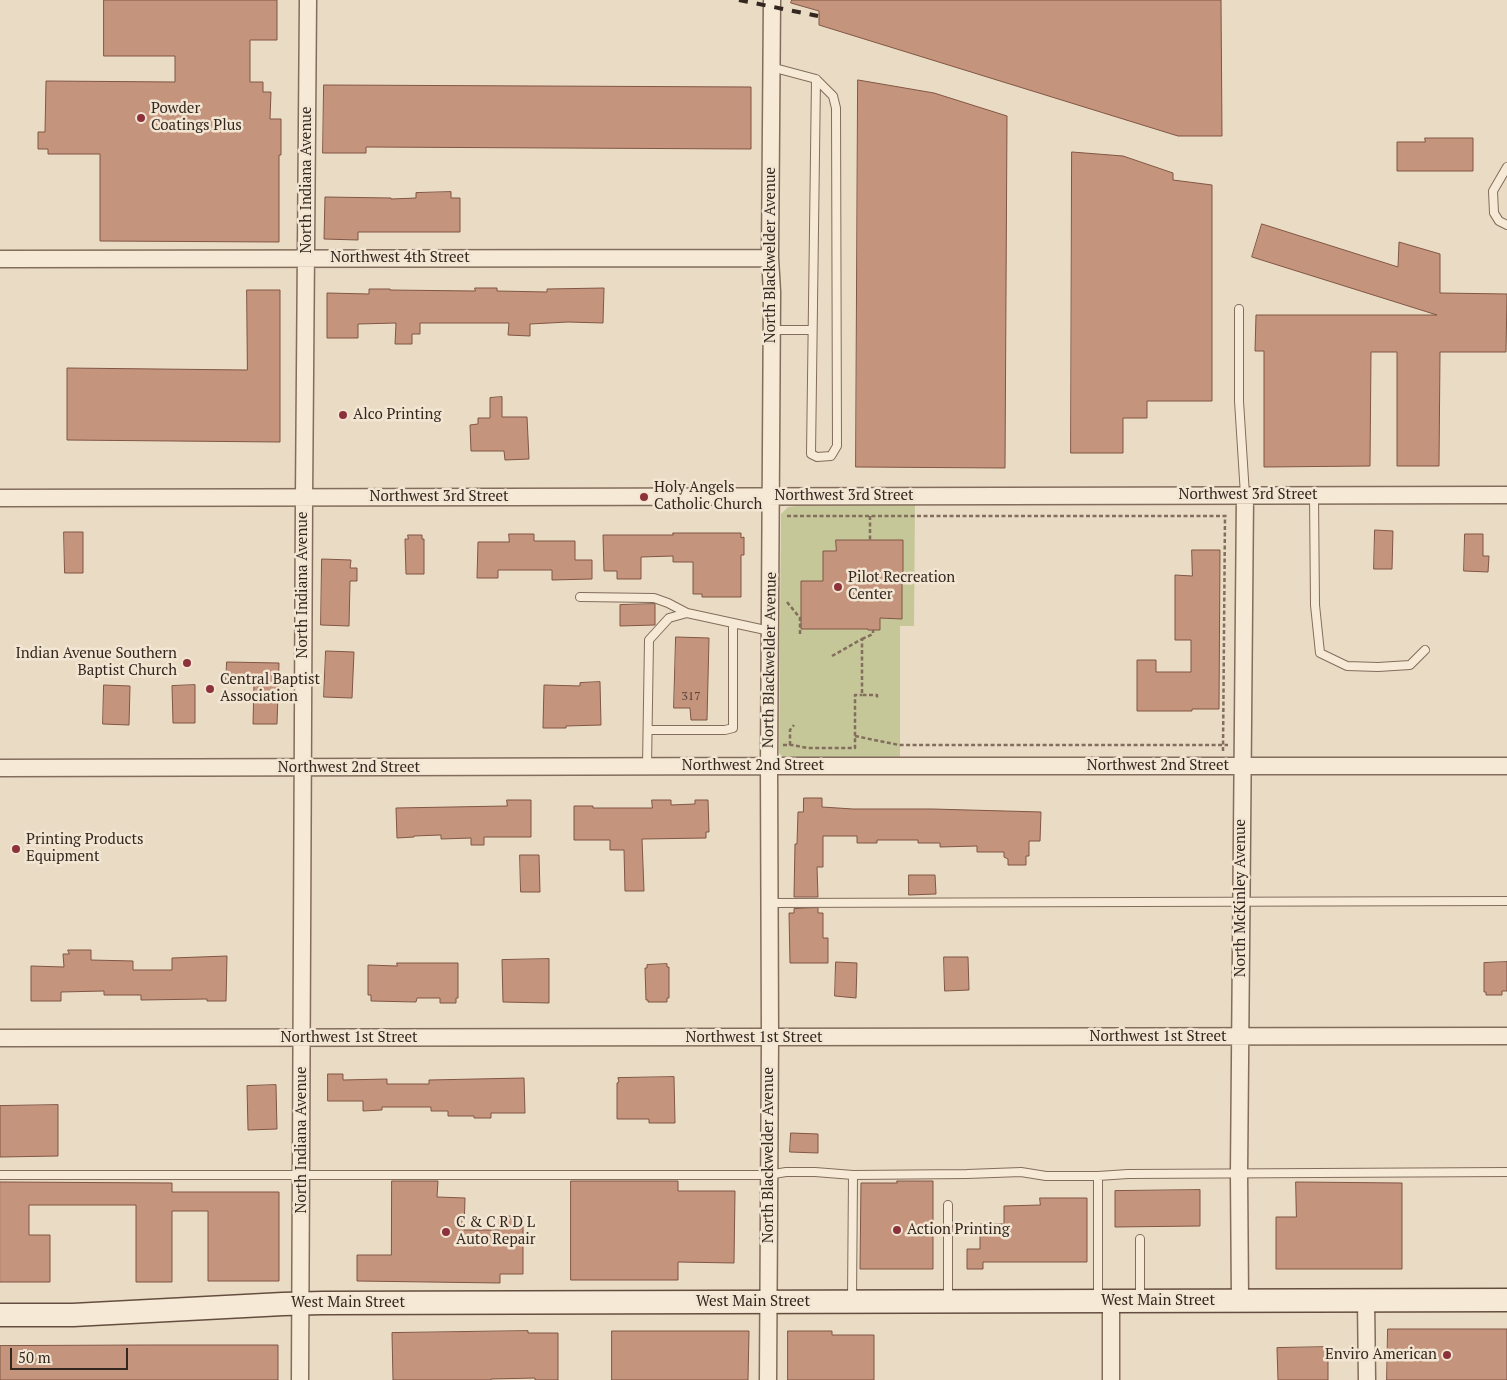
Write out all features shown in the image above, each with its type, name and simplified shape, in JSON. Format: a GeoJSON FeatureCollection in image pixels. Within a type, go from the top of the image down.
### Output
{"type":"FeatureCollection","features":[{"type":"Feature","properties":{"kind":"main road","name":"West Main Street"},"geometry":{"type":"LineString","coordinates":[[0,1315],[73,1315],[300,1304],[1507,1300]]}},
{"type":"Feature","properties":{"kind":"street","name":"North Indiana Avenue"},"geometry":{"type":"LineString","coordinates":[[300,1380],[308,0]]}},
{"type":"Feature","properties":{"kind":"street","name":"North Blackwelder Avenue"},"geometry":{"type":"LineString","coordinates":[[768,1380],[772,0]]}},
{"type":"Feature","properties":{"kind":"street","name":"Northwest 4th Street"},"geometry":{"type":"LineString","coordinates":[[0,259],[770,258]]}},
{"type":"Feature","properties":{"kind":"street","name":"Northwest 3rd Street"},"geometry":{"type":"LineString","coordinates":[[0,498],[1507,494]]}},
{"type":"Feature","properties":{"kind":"street","name":"North McKinley Avenue"},"geometry":{"type":"LineString","coordinates":[[1240,1301],[1239,1173],[1245,495]]}},
{"type":"Feature","properties":{"kind":"street","name":"Northwest 2nd Street"},"geometry":{"type":"LineString","coordinates":[[0,768],[1507,766]]}},
{"type":"Feature","properties":{"kind":"street","name":"Northwest 1st Street"},"geometry":{"type":"LineString","coordinates":[[0,1038],[1507,1036]]}},
{"type":"Feature","properties":{"kind":"street"},"geometry":{"type":"LineString","coordinates":[[1366,1300],[1367,1380]]}},
{"type":"Feature","properties":{"kind":"street"},"geometry":{"type":"LineString","coordinates":[[1104,1302],[1111,1380]]}},
{"type":"Feature","properties":{"kind":"lane"},"geometry":{"type":"LineString","coordinates":[[771,67],[816,79],[833,96],[836,108],[837,446],[831,456],[810,454],[816,79]]}},
{"type":"Feature","properties":{"kind":"lane"},"geometry":{"type":"LineString","coordinates":[[1507,167],[1493,191],[1494,213],[1499,221],[1507,225]]}},
{"type":"Feature","properties":{"kind":"lane"},"geometry":{"type":"LineString","coordinates":[[1239,309],[1239,401],[1245,495]]}},
{"type":"Feature","properties":{"kind":"lane"},"geometry":{"type":"LineString","coordinates":[[772,330],[812,330]]}},
{"type":"Feature","properties":{"kind":"lane"},"geometry":{"type":"LineString","coordinates":[[1314,495],[1316,605],[1320,653],[1347,666],[1378,668],[1410,665],[1425,650]]}},
{"type":"Feature","properties":{"kind":"lane"},"geometry":{"type":"LineString","coordinates":[[580,597],[654,598],[687,613],[770,631]]}},
{"type":"Feature","properties":{"kind":"lane"},"geometry":{"type":"LineString","coordinates":[[647,766],[649,640],[669,618],[687,613]]}},
{"type":"Feature","properties":{"kind":"lane"},"geometry":{"type":"LineString","coordinates":[[648,730],[725,730],[733,728],[733,623]]}},
{"type":"Feature","properties":{"kind":"lane"},"geometry":{"type":"LineString","coordinates":[[769,903],[1507,901]]}},
{"type":"Feature","properties":{"kind":"lane"},"geometry":{"type":"LineString","coordinates":[[0,1175],[768,1175],[786,1172],[816,1172],[853,1175],[1021,1172],[1046,1176],[1098,1176],[1128,1174],[1507,1172]]}},
{"type":"Feature","properties":{"kind":"lane"},"geometry":{"type":"LineString","coordinates":[[852,1302],[853,1175]]}},
{"type":"Feature","properties":{"kind":"lane"},"geometry":{"type":"LineString","coordinates":[[1098,1176],[1104,1302]]}},
{"type":"Feature","properties":{"kind":"lane"},"geometry":{"type":"LineString","coordinates":[[948,1205],[948,1302]]}},
{"type":"Feature","properties":{"kind":"lane"},"geometry":{"type":"LineString","coordinates":[[1140,1239],[1140,1302]]}},
{"type":"Feature","properties":{"kind":"path"},"geometry":{"type":"LineString","coordinates":[[1223,767],[1225,495]]}},
{"type":"Feature","properties":{"kind":"path"},"geometry":{"type":"LineString","coordinates":[[771,516],[1245,516]]}},
{"type":"Feature","properties":{"kind":"path"},"geometry":{"type":"LineString","coordinates":[[870,516],[870,540]]}},
{"type":"Feature","properties":{"kind":"path"},"geometry":{"type":"LineString","coordinates":[[786,601],[800,618],[800,636]]}},
{"type":"Feature","properties":{"kind":"path"},"geometry":{"type":"LineString","coordinates":[[832,656],[873,634],[873,630]]}},
{"type":"Feature","properties":{"kind":"path"},"geometry":{"type":"LineString","coordinates":[[862,640],[862,695]]}},
{"type":"Feature","properties":{"kind":"path"},"geometry":{"type":"LineString","coordinates":[[769,745],[790,745],[808,748],[855,748],[855,695],[877,695],[877,700]]}},
{"type":"Feature","properties":{"kind":"path"},"geometry":{"type":"LineString","coordinates":[[790,766],[790,730],[794,724]]}},
{"type":"Feature","properties":{"kind":"path"},"geometry":{"type":"LineString","coordinates":[[855,736],[900,745],[1242,744]]}},
{"type":"Feature","properties":{"kind":"green space"},"geometry":{"type":"Polygon","coordinates":[[[915,505],[914,626],[900,626],[900,757],[783,757],[779,753],[781,514],[788,507],[796,506],[915,505]]]}},
{"type":"Feature","properties":{"kind":"building"},"geometry":{"type":"Polygon","coordinates":[[[104,0],[277,0],[277,40],[250,40],[250,82],[263,82],[263,92],[271,92],[270,119],[281,119],[279,242],[100,241],[100,154],[48,154],[48,149],[38,149],[38,132],[45,132],[46,81],[175,82],[175,56],[104,56],[104,0]]]}},
{"type":"Feature","properties":{"kind":"building"},"geometry":{"type":"Polygon","coordinates":[[[792,0],[1221,0],[1222,136],[1178,136],[819,25],[819,11],[791,3],[792,0]]]}},
{"type":"Feature","properties":{"kind":"building"},"geometry":{"type":"Polygon","coordinates":[[[858,80],[934,93],[1007,116],[1005,468],[856,467],[858,80]]]}},
{"type":"Feature","properties":{"kind":"building"},"geometry":{"type":"Polygon","coordinates":[[[324,85],[751,87],[751,149],[366,147],[366,153],[323,153],[324,85]]]}},
{"type":"Feature","properties":{"kind":"building"},"geometry":{"type":"Polygon","coordinates":[[[1425,138],[1473,138],[1473,171],[1397,171],[1397,142],[1425,142],[1425,138]]]}},
{"type":"Feature","properties":{"kind":"building"},"geometry":{"type":"Polygon","coordinates":[[[1072,152],[1123,156],[1173,173],[1173,180],[1212,185],[1212,401],[1147,401],[1147,418],[1123,418],[1123,453],[1071,453],[1072,152]]]}},
{"type":"Feature","properties":{"kind":"building"},"geometry":{"type":"Polygon","coordinates":[[[451,192],[451,198],[460,198],[460,232],[358,232],[358,240],[324,239],[325,197],[391,199],[416,198],[416,193],[451,192]]]}},
{"type":"Feature","properties":{"kind":"building"},"geometry":{"type":"Polygon","coordinates":[[[1262,224],[1398,267],[1399,242],[1440,254],[1440,293],[1507,294],[1506,352],[1440,352],[1439,466],[1397,466],[1397,352],[1371,352],[1370,466],[1264,467],[1264,351],[1255,351],[1256,315],[1437,315],[1252,257],[1262,224]]]}},
{"type":"Feature","properties":{"kind":"building"},"geometry":{"type":"Polygon","coordinates":[[[475,288],[497,288],[497,291],[547,292],[547,289],[604,288],[603,323],[530,324],[530,336],[508,335],[509,323],[420,323],[420,334],[412,334],[412,344],[395,344],[396,323],[358,324],[358,338],[327,338],[327,293],[369,294],[369,289],[475,291],[475,288]]]}},
{"type":"Feature","properties":{"kind":"building"},"geometry":{"type":"Polygon","coordinates":[[[247,290],[280,290],[280,442],[67,440],[67,368],[247,370],[247,290]]]}},
{"type":"Feature","properties":{"kind":"building"},"geometry":{"type":"Polygon","coordinates":[[[502,397],[502,417],[527,417],[529,459],[505,460],[504,451],[471,451],[470,425],[478,424],[478,418],[490,418],[490,398],[502,397]]]}},
{"type":"Feature","properties":{"kind":"building"},"geometry":{"type":"Polygon","coordinates":[[[1375,530],[1393,531],[1392,569],[1374,569],[1375,530]]]}},
{"type":"Feature","properties":{"kind":"building"},"geometry":{"type":"Polygon","coordinates":[[[64,532],[83,532],[83,573],[65,573],[64,532]]]}},
{"type":"Feature","properties":{"kind":"building"},"geometry":{"type":"Polygon","coordinates":[[[673,533],[741,533],[741,538],[744,537],[744,555],[741,555],[741,597],[702,597],[702,594],[693,594],[693,562],[673,562],[673,556],[641,557],[641,579],[617,579],[617,571],[604,571],[603,535],[673,535],[673,533]]]}},
{"type":"Feature","properties":{"kind":"building"},"geometry":{"type":"Polygon","coordinates":[[[509,534],[534,534],[534,541],[575,541],[575,560],[592,560],[592,579],[552,580],[552,570],[498,570],[498,578],[477,578],[478,542],[509,542],[509,534]]]}},
{"type":"Feature","properties":{"kind":"building"},"geometry":{"type":"Polygon","coordinates":[[[1465,534],[1483,534],[1483,556],[1489,556],[1488,572],[1464,571],[1465,534]]]}},
{"type":"Feature","properties":{"kind":"building"},"geometry":{"type":"Polygon","coordinates":[[[408,535],[422,535],[422,539],[424,539],[424,574],[406,574],[405,539],[408,539],[408,535]]]}},
{"type":"Feature","properties":{"kind":"building","name":"Pilot Recreation Center"},"geometry":{"type":"Polygon","coordinates":[[[836,540],[903,540],[902,619],[880,618],[880,630],[801,629],[801,581],[823,581],[823,551],[836,551],[836,540]]]}},
{"type":"Feature","properties":{"kind":"building"},"geometry":{"type":"Polygon","coordinates":[[[1192,550],[1220,550],[1219,709],[1137,711],[1137,660],[1156,660],[1156,672],[1191,672],[1191,640],[1175,640],[1175,575],[1192,576],[1192,550]]]}},
{"type":"Feature","properties":{"kind":"building"},"geometry":{"type":"Polygon","coordinates":[[[322,559],[351,560],[350,568],[357,568],[357,581],[350,581],[349,626],[321,625],[322,559]]]}},
{"type":"Feature","properties":{"kind":"building"},"geometry":{"type":"Polygon","coordinates":[[[655,604],[655,625],[620,626],[620,605],[655,604]]]}},
{"type":"Feature","properties":{"kind":"building"},"geometry":{"type":"Polygon","coordinates":[[[676,637],[709,638],[707,720],[691,720],[690,708],[674,708],[676,637]]]}},
{"type":"Feature","properties":{"kind":"building"},"geometry":{"type":"Polygon","coordinates":[[[326,651],[354,652],[352,698],[324,697],[326,651]]]}},
{"type":"Feature","properties":{"kind":"building"},"geometry":{"type":"Polygon","coordinates":[[[227,662],[279,663],[277,724],[253,724],[254,683],[226,683],[227,662]]]}},
{"type":"Feature","properties":{"kind":"building"},"geometry":{"type":"Polygon","coordinates":[[[600,682],[601,725],[543,728],[544,685],[580,686],[580,683],[600,682]]]}},
{"type":"Feature","properties":{"kind":"building"},"geometry":{"type":"Polygon","coordinates":[[[104,685],[130,686],[129,725],[103,724],[104,685]]]}},
{"type":"Feature","properties":{"kind":"building"},"geometry":{"type":"Polygon","coordinates":[[[195,685],[195,723],[173,723],[172,686],[195,685]]]}},
{"type":"Feature","properties":{"kind":"building"},"geometry":{"type":"Polygon","coordinates":[[[804,798],[822,798],[822,807],[853,809],[1041,812],[1040,841],[1029,841],[1029,856],[1026,856],[1026,865],[1008,865],[1008,859],[1004,857],[1004,852],[977,852],[977,846],[940,847],[940,843],[918,843],[918,840],[877,840],[877,843],[857,843],[857,836],[823,836],[823,867],[817,867],[818,897],[794,897],[798,812],[803,812],[804,798]]]}},
{"type":"Feature","properties":{"kind":"building"},"geometry":{"type":"Polygon","coordinates":[[[507,800],[531,800],[531,837],[484,837],[484,845],[471,845],[471,838],[441,839],[441,835],[397,838],[396,808],[507,806],[507,800]]]}},
{"type":"Feature","properties":{"kind":"building"},"geometry":{"type":"Polygon","coordinates":[[[652,800],[671,800],[671,805],[695,804],[695,800],[708,800],[709,832],[706,832],[706,838],[642,839],[644,891],[625,891],[624,850],[610,850],[610,840],[574,840],[574,806],[593,806],[593,808],[652,808],[652,800]]]}},
{"type":"Feature","properties":{"kind":"building"},"geometry":{"type":"Polygon","coordinates":[[[520,855],[539,855],[540,892],[521,892],[520,855]]]}},
{"type":"Feature","properties":{"kind":"building"},"geometry":{"type":"Polygon","coordinates":[[[909,875],[935,875],[936,894],[909,895],[909,875]]]}},
{"type":"Feature","properties":{"kind":"building"},"geometry":{"type":"Polygon","coordinates":[[[818,908],[818,913],[823,913],[823,938],[828,938],[828,963],[790,963],[789,913],[794,913],[794,909],[818,908]]]}},
{"type":"Feature","properties":{"kind":"building"},"geometry":{"type":"Polygon","coordinates":[[[68,950],[91,950],[91,960],[133,961],[133,970],[172,970],[172,958],[227,956],[226,1001],[207,1001],[207,999],[141,1000],[141,995],[104,995],[104,991],[61,992],[61,1001],[31,1001],[31,966],[64,967],[63,954],[69,954],[68,950]]]}},
{"type":"Feature","properties":{"kind":"building"},"geometry":{"type":"Polygon","coordinates":[[[944,957],[968,957],[969,990],[945,991],[944,957]]]}},
{"type":"Feature","properties":{"kind":"building"},"geometry":{"type":"Polygon","coordinates":[[[549,959],[549,1003],[503,1002],[502,960],[549,959]]]}},
{"type":"Feature","properties":{"kind":"building"},"geometry":{"type":"Polygon","coordinates":[[[836,962],[857,963],[856,998],[835,996],[836,962]]]}},
{"type":"Feature","properties":{"kind":"building"},"geometry":{"type":"Polygon","coordinates":[[[1507,962],[1507,991],[1502,991],[1502,995],[1486,995],[1486,992],[1484,992],[1484,963],[1507,962]]]}},
{"type":"Feature","properties":{"kind":"building"},"geometry":{"type":"Polygon","coordinates":[[[397,963],[458,963],[458,998],[456,998],[456,1003],[440,1003],[440,998],[417,998],[416,1002],[371,1001],[371,995],[368,995],[368,965],[397,966],[397,963]]]}},
{"type":"Feature","properties":{"kind":"building"},"geometry":{"type":"Polygon","coordinates":[[[667,964],[667,967],[669,967],[669,998],[667,998],[667,1002],[648,1002],[646,1000],[645,968],[647,968],[647,965],[667,964]]]}},
{"type":"Feature","properties":{"kind":"building"},"geometry":{"type":"Polygon","coordinates":[[[328,1074],[343,1074],[343,1080],[387,1079],[387,1084],[429,1084],[429,1080],[524,1078],[525,1113],[491,1113],[491,1118],[474,1118],[474,1116],[448,1116],[448,1111],[431,1111],[431,1107],[382,1107],[382,1110],[363,1111],[363,1101],[328,1101],[328,1074]]]}},
{"type":"Feature","properties":{"kind":"building"},"geometry":{"type":"Polygon","coordinates":[[[674,1077],[675,1123],[649,1123],[649,1119],[617,1119],[618,1078],[674,1077]]]}},
{"type":"Feature","properties":{"kind":"building"},"geometry":{"type":"Polygon","coordinates":[[[276,1085],[277,1129],[248,1130],[247,1086],[276,1085]]]}},
{"type":"Feature","properties":{"kind":"building"},"geometry":{"type":"Polygon","coordinates":[[[58,1105],[58,1156],[0,1157],[0,1106],[58,1105]]]}},
{"type":"Feature","properties":{"kind":"building"},"geometry":{"type":"Polygon","coordinates":[[[791,1133],[818,1134],[818,1153],[790,1152],[791,1133]]]}},
{"type":"Feature","properties":{"kind":"building"},"geometry":{"type":"Polygon","coordinates":[[[392,1181],[438,1181],[437,1197],[465,1198],[464,1230],[499,1230],[499,1216],[523,1216],[523,1274],[500,1274],[500,1283],[357,1281],[357,1255],[391,1255],[392,1181]]]}},
{"type":"Feature","properties":{"kind":"building"},"geometry":{"type":"Polygon","coordinates":[[[571,1181],[678,1181],[678,1191],[735,1191],[734,1263],[678,1262],[678,1280],[571,1280],[571,1181]]]}},
{"type":"Feature","properties":{"kind":"building"},"geometry":{"type":"Polygon","coordinates":[[[897,1181],[933,1181],[933,1269],[860,1269],[861,1183],[897,1183],[897,1181]]]}},
{"type":"Feature","properties":{"kind":"building"},"geometry":{"type":"Polygon","coordinates":[[[0,1182],[172,1183],[172,1192],[279,1192],[279,1281],[208,1281],[208,1211],[172,1211],[172,1282],[136,1282],[136,1205],[29,1205],[29,1235],[50,1235],[50,1282],[0,1282],[0,1182]]]}},
{"type":"Feature","properties":{"kind":"building"},"geometry":{"type":"Polygon","coordinates":[[[1296,1182],[1402,1183],[1402,1269],[1276,1269],[1276,1217],[1296,1217],[1296,1182]]]}},
{"type":"Feature","properties":{"kind":"building"},"geometry":{"type":"Polygon","coordinates":[[[1200,1190],[1200,1226],[1115,1227],[1115,1191],[1200,1190]]]}},
{"type":"Feature","properties":{"kind":"building"},"geometry":{"type":"Polygon","coordinates":[[[1040,1198],[1087,1198],[1087,1262],[983,1262],[983,1269],[967,1269],[967,1249],[980,1249],[980,1224],[1004,1224],[1004,1206],[1040,1205],[1040,1198]]]}},
{"type":"Feature","properties":{"kind":"building","name":"Enviro American"},"geometry":{"type":"Polygon","coordinates":[[[1388,1329],[1507,1329],[1507,1380],[1387,1380],[1388,1329]]]}},
{"type":"Feature","properties":{"kind":"building"},"geometry":{"type":"Polygon","coordinates":[[[528,1331],[528,1333],[558,1333],[558,1380],[535,1380],[535,1378],[393,1380],[392,1333],[528,1331]]]}},
{"type":"Feature","properties":{"kind":"building"},"geometry":{"type":"Polygon","coordinates":[[[612,1331],[749,1331],[748,1380],[612,1380],[612,1331]]]}},
{"type":"Feature","properties":{"kind":"building"},"geometry":{"type":"Polygon","coordinates":[[[788,1331],[832,1331],[832,1335],[874,1335],[874,1380],[788,1380],[788,1331]]]}},
{"type":"Feature","properties":{"kind":"building"},"geometry":{"type":"Polygon","coordinates":[[[278,1345],[278,1380],[0,1380],[0,1346],[278,1345]]]}},
{"type":"Feature","properties":{"kind":"building"},"geometry":{"type":"Polygon","coordinates":[[[1328,1347],[1328,1380],[1278,1380],[1277,1348],[1328,1347]]]}},
{"type":"Feature","properties":{"kind":"railway"},"geometry":{"type":"LineString","coordinates":[[739,0],[818,16]]}},
{"type":"Feature","properties":{"kind":"place","name":"Powder Coatings Plus"},"geometry":{"type":"Point","coordinates":[141,118]}},
{"type":"Feature","properties":{"kind":"place","name":"Alco Printing"},"geometry":{"type":"Point","coordinates":[343,415]}},
{"type":"Feature","properties":{"kind":"place","name":"Holy Angels Catholic Church"},"geometry":{"type":"Point","coordinates":[644,497]}},
{"type":"Feature","properties":{"kind":"place","name":"Pilot Recreation Center"},"geometry":{"type":"Point","coordinates":[838,587]}},
{"type":"Feature","properties":{"kind":"place","name":"Indian Avenue Southern Baptist Church"},"geometry":{"type":"Point","coordinates":[187,663]}},
{"type":"Feature","properties":{"kind":"place","name":"Central Baptist Association"},"geometry":{"type":"Point","coordinates":[210,689]}},
{"type":"Feature","properties":{"kind":"place","name":"Printing Products Equipment"},"geometry":{"type":"Point","coordinates":[16,849]}},
{"type":"Feature","properties":{"kind":"place","name":"Action Printing"},"geometry":{"type":"Point","coordinates":[897,1230]}},
{"type":"Feature","properties":{"kind":"place","name":"C & C R D L Auto Repair"},"geometry":{"type":"Point","coordinates":[446,1232]}},
{"type":"Feature","properties":{"kind":"place","name":"Enviro American"},"geometry":{"type":"Point","coordinates":[1447,1355]}}]}
